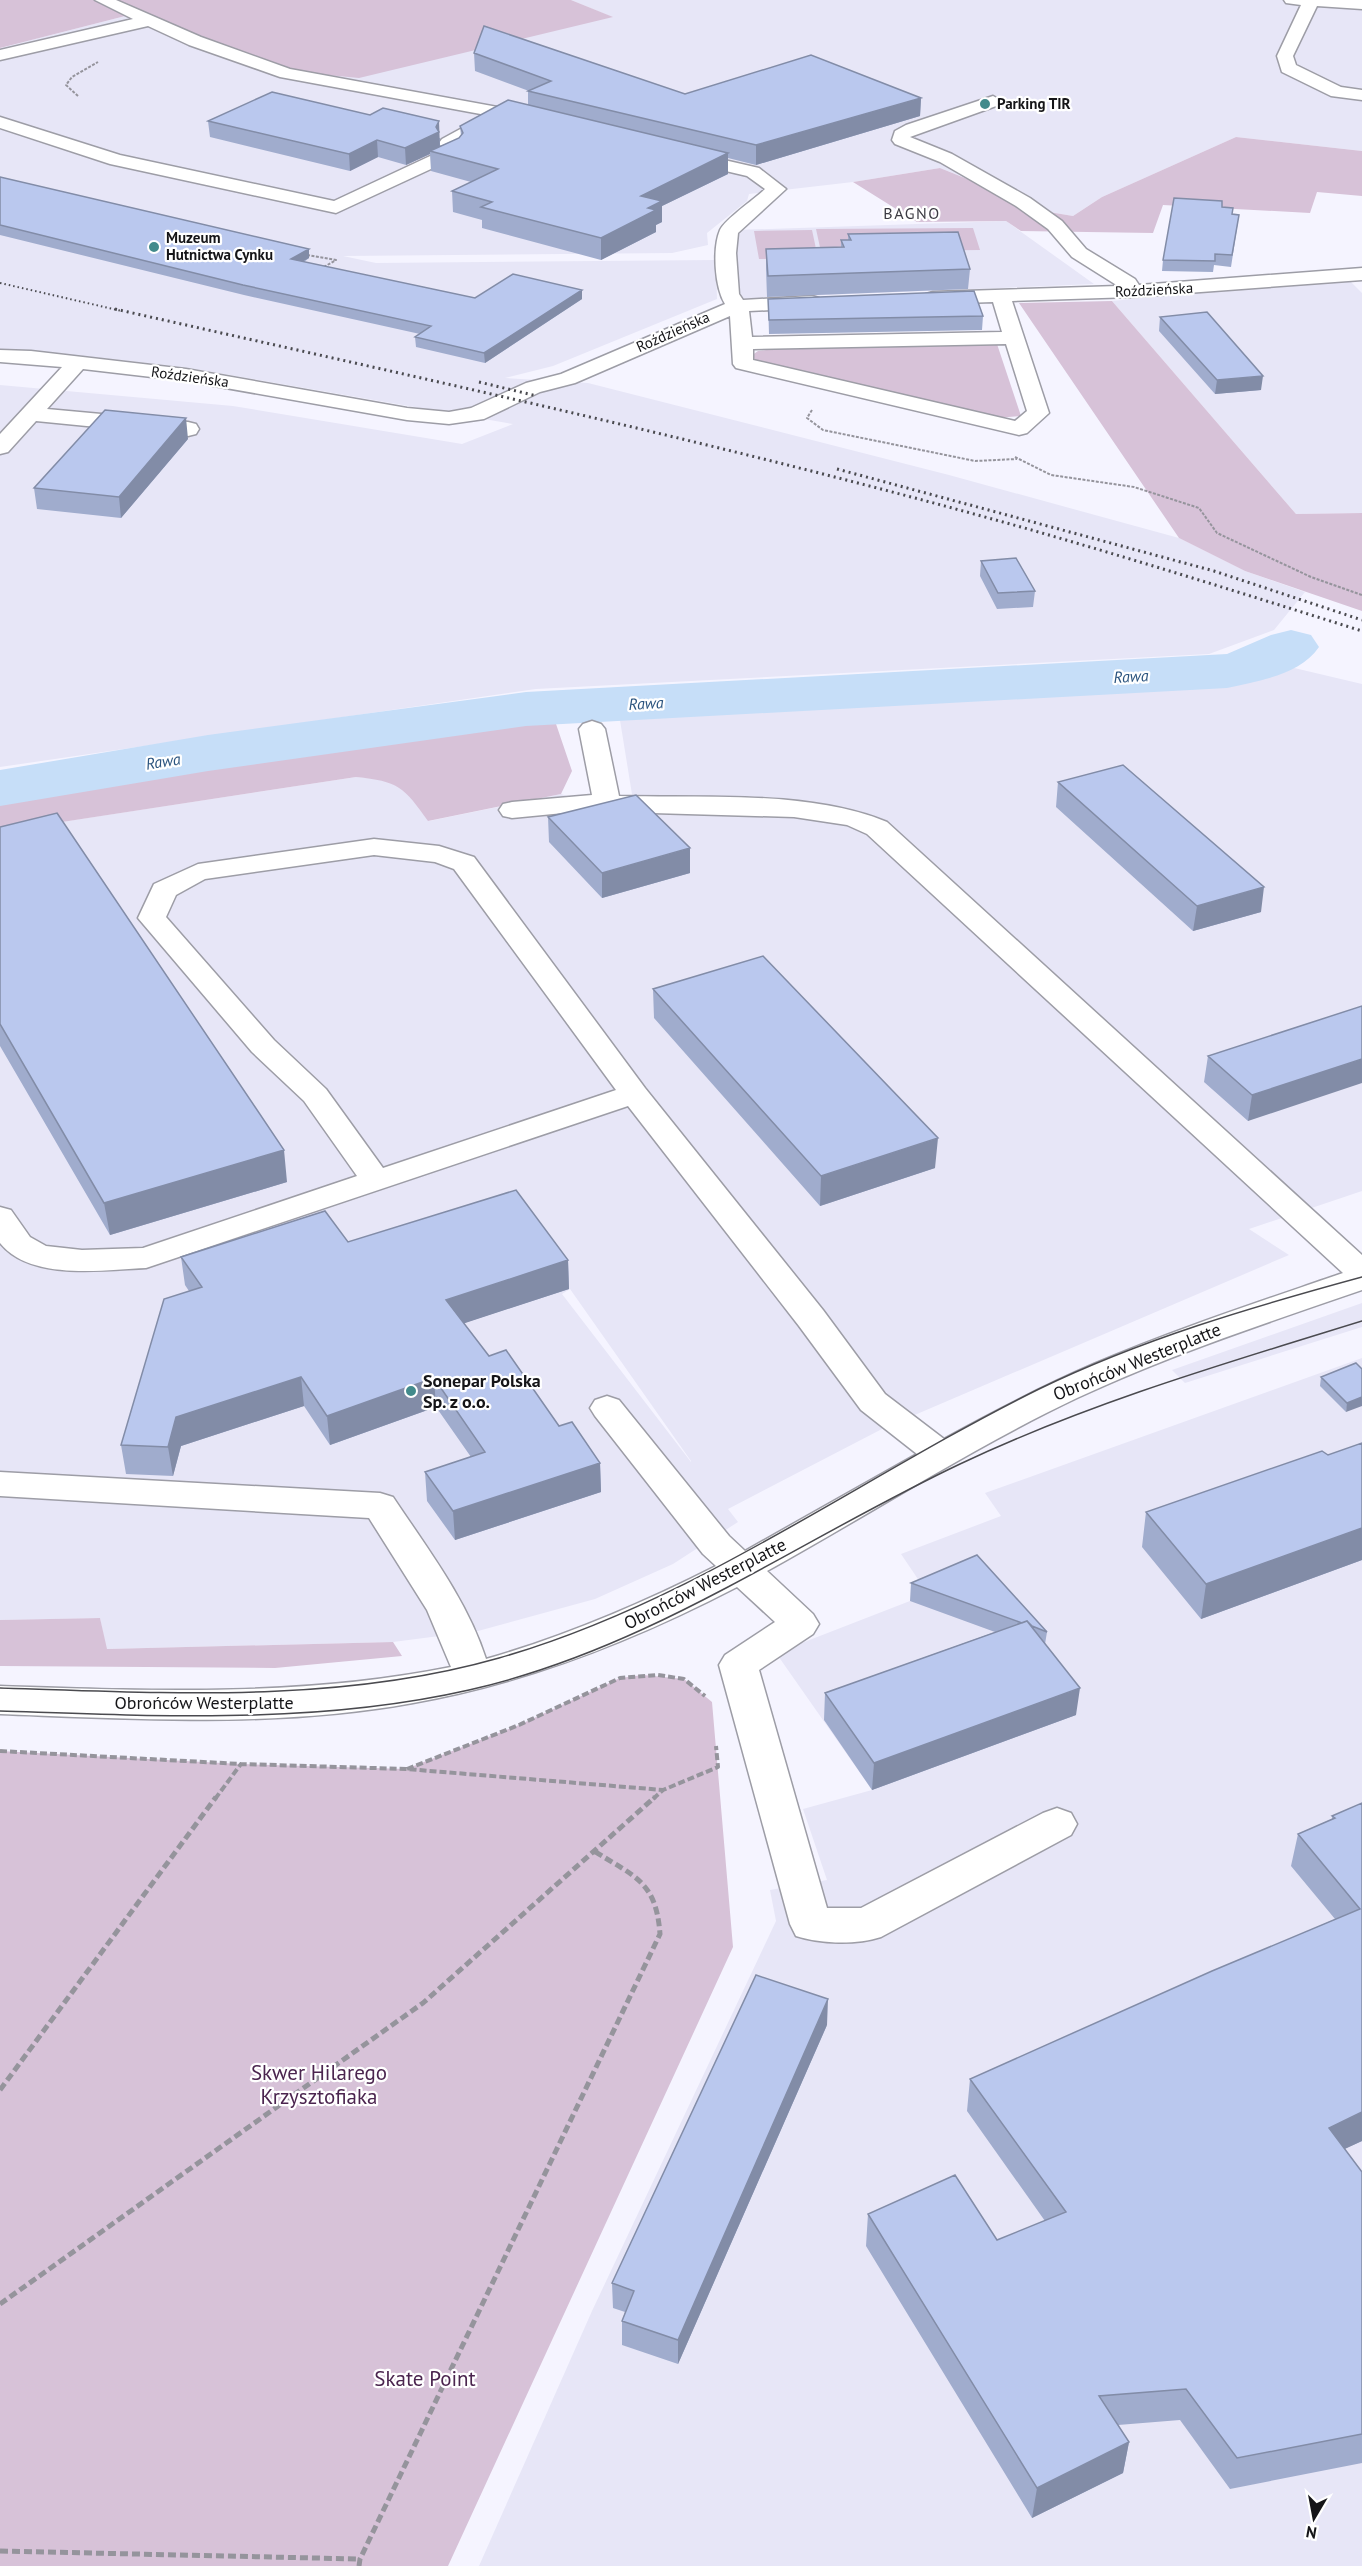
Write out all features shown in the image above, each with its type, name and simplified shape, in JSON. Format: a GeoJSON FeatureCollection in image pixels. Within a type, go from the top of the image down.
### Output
{"type":"FeatureCollection","features":[{"type":"Feature","properties":{"kind":"street"},"geometry":{"type":"LineString","coordinates":[[103,0],[195,41],[286,73],[506,112],[551,123]]}},
{"type":"Feature","properties":{"kind":"street"},"geometry":{"type":"LineString","coordinates":[[1292,0],[1362,4]]}},
{"type":"Feature","properties":{"kind":"street"},"geometry":{"type":"LineString","coordinates":[[1311,2],[1285,56],[1288,68],[1337,92],[1362,95]]}},
{"type":"Feature","properties":{"kind":"street"},"geometry":{"type":"LineString","coordinates":[[0,55],[148,21]]}},
{"type":"Feature","properties":{"kind":"street"},"geometry":{"type":"LineString","coordinates":[[395,111],[424,97]]}},
{"type":"Feature","properties":{"kind":"street"},"geometry":{"type":"LineString","coordinates":[[993,101],[912,129],[901,135],[901,140],[946,158],[1023,202],[1056,225],[1079,253],[1128,283],[1133,291]]}},
{"type":"Feature","properties":{"kind":"street"},"geometry":{"type":"LineString","coordinates":[[0,122],[116,160],[336,207],[453,152],[448,143],[506,112]]}},
{"type":"Feature","properties":{"kind":"street"},"geometry":{"type":"LineString","coordinates":[[663,150],[753,172],[777,189],[729,231],[726,253],[729,294],[737,306],[743,364],[1019,428],[1038,413],[1001,297]]}},
{"type":"Feature","properties":{"kind":"street","name":"Roździeńska"},"geometry":{"type":"LineString","coordinates":[[919,299],[1133,291],[1362,274]]}},
{"type":"Feature","properties":{"kind":"street","name":"Roździeńska"},"geometry":{"type":"LineString","coordinates":[[0,356],[78,362],[186,375],[407,414],[449,418],[476,414],[533,387],[568,379],[737,306],[837,301]]}},
{"type":"Feature","properties":{"kind":"street"},"geometry":{"type":"LineString","coordinates":[[742,343],[1014,338]]}},
{"type":"Feature","properties":{"kind":"street"},"geometry":{"type":"LineString","coordinates":[[0,447],[78,362]]}},
{"type":"Feature","properties":{"kind":"street"},"geometry":{"type":"LineString","coordinates":[[31,414],[188,429]]}},
{"type":"Feature","properties":{"kind":"street"},"geometry":{"type":"LineString","coordinates":[[592,729],[607,803]]}},
{"type":"Feature","properties":{"kind":"street"},"geometry":{"type":"LineString","coordinates":[[512,810],[607,803],[794,809],[853,818],[877,828],[1362,1273]]}},
{"type":"Feature","properties":{"kind":"street"},"geometry":{"type":"LineString","coordinates":[[377,1181],[315,1095],[263,1046],[152,918],[164,890],[198,872],[374,846],[440,854],[464,863],[634,1094],[811,1318],[873,1402],[941,1455]]}},
{"type":"Feature","properties":{"kind":"street"},"geometry":{"type":"LineString","coordinates":[[0,1217],[20,1246],[40,1257],[63,1260],[146,1258],[634,1094]]}},
{"type":"Feature","properties":{"kind":"street","name":"Obrońców Westerplatte"},"geometry":{"type":"LineString","coordinates":[[0,1700],[254,1706],[384,1694],[472,1677],[594,1639],[636,1622],[740,1569],[1026,1409],[1109,1370],[1362,1278]]}},
{"type":"Feature","properties":{"kind":"street"},"geometry":{"type":"LineString","coordinates":[[607,1408],[716,1545],[800,1624],[738,1665],[811,1924],[866,1925],[1057,1824]]}},
{"type":"Feature","properties":{"kind":"street"},"geometry":{"type":"LineString","coordinates":[[0,1484],[380,1506],[437,1596],[464,1648],[472,1677]]}},
{"type":"Feature","properties":{"kind":"path"},"geometry":{"type":"LineString","coordinates":[[301,253],[336,260],[319,270]]}},
{"type":"Feature","properties":{"kind":"path"},"geometry":{"type":"LineString","coordinates":[[812,410],[807,418],[823,430],[975,461],[1018,459]]}},
{"type":"Feature","properties":{"kind":"path"},"geometry":{"type":"LineString","coordinates":[[1019,428],[999,446],[1018,459],[1051,475],[1134,487],[1199,508],[1216,533],[1296,567],[1311,577],[1362,595]]}},
{"type":"Feature","properties":{"kind":"path"},"geometry":{"type":"LineString","coordinates":[[406,1769],[519,1725],[620,1678],[658,1675],[684,1680],[712,1702],[738,1665]]}},
{"type":"Feature","properties":{"kind":"path"},"geometry":{"type":"LineString","coordinates":[[0,2304],[423,2003],[663,1790],[718,1767],[715,1734]]}},
{"type":"Feature","properties":{"kind":"path"},"geometry":{"type":"LineString","coordinates":[[0,1751],[242,1764],[406,1769],[663,1790]]}},
{"type":"Feature","properties":{"kind":"path"},"geometry":{"type":"LineString","coordinates":[[0,2090],[242,1764]]}},
{"type":"Feature","properties":{"kind":"path"},"geometry":{"type":"LineString","coordinates":[[0,2552],[359,2563],[660,1934],[657,1907],[650,1893],[639,1881],[594,1851]]}},
{"type":"Feature","properties":{"kind":"shaded area"},"geometry":{"type":"Polygon","coordinates":[[[571,0],[1362,0],[1362,151],[1236,137],[1102,197],[1073,216],[1049,212],[940,168],[853,182],[749,194],[747,201],[707,233],[708,245],[672,253],[343,256],[376,263],[716,260],[717,299],[553,366],[505,378],[588,383],[949,475],[1179,538],[1245,571],[1305,592],[1274,630],[1209,654],[536,689],[0,767],[0,385],[233,406],[462,444],[513,424],[183,367],[56,353],[0,351],[0,48],[137,13],[296,72],[612,17],[571,0]]]}},
{"type":"Feature","properties":{"kind":"shaded area"},"geometry":{"type":"Polygon","coordinates":[[[1006,221],[1094,284],[733,299],[736,230],[1006,221]]]}},
{"type":"Feature","properties":{"kind":"shaded area"},"geometry":{"type":"Polygon","coordinates":[[[1347,278],[1362,293],[1362,513],[1296,514],[1112,301],[1347,278]]]}},
{"type":"Feature","properties":{"kind":"shaded area"},"geometry":{"type":"Polygon","coordinates":[[[1290,667],[1362,684],[1362,1191],[1249,1229],[1289,1255],[882,1429],[728,1509],[738,1522],[673,1564],[595,1599],[478,1631],[393,1642],[106,1649],[100,1618],[0,1620],[0,844],[48,824],[356,777],[383,779],[407,791],[429,821],[561,794],[636,819],[619,714],[948,693],[1239,681],[1290,667]],[[570,1289],[562,1294],[691,1462],[570,1289]]]}},
{"type":"Feature","properties":{"kind":"shaded area"},"geometry":{"type":"Polygon","coordinates":[[[1362,1303],[1362,1327],[1185,1383],[1172,1370],[1362,1303]]]}},
{"type":"Feature","properties":{"kind":"shaded area"},"geometry":{"type":"Polygon","coordinates":[[[1362,1358],[1362,2566],[479,2566],[592,2311],[776,1921],[770,1890],[827,1880],[803,1809],[872,1790],[776,1653],[928,1594],[901,1554],[1001,1516],[985,1493],[1362,1358]]]}},
{"type":"Feature","properties":{"kind":"green space"},"geometry":{"type":"Polygon","coordinates":[[[0,0],[571,0],[613,17],[359,78],[296,72],[137,13],[0,48],[0,0]]]}},
{"type":"Feature","properties":{"kind":"green space"},"geometry":{"type":"Polygon","coordinates":[[[1236,137],[1362,151],[1362,196],[1317,192],[1310,213],[1163,205],[1153,233],[1021,231],[1006,221],[917,222],[853,182],[940,168],[1049,212],[1073,216],[1102,197],[1236,137]]]}},
{"type":"Feature","properties":{"kind":"green space"},"geometry":{"type":"Polygon","coordinates":[[[973,228],[980,250],[821,252],[816,229],[973,228]]]}},
{"type":"Feature","properties":{"kind":"green space"},"geometry":{"type":"Polygon","coordinates":[[[812,230],[818,258],[759,259],[754,231],[812,230]]]}},
{"type":"Feature","properties":{"kind":"green space"},"geometry":{"type":"Polygon","coordinates":[[[1112,301],[1296,514],[1362,513],[1362,611],[1245,571],[1179,538],[1019,303],[1112,301]]]}},
{"type":"Feature","properties":{"kind":"green space"},"geometry":{"type":"Polygon","coordinates":[[[997,344],[1021,416],[995,418],[758,362],[751,356],[758,351],[775,349],[997,344]]]}},
{"type":"Feature","properties":{"kind":"green space"},"geometry":{"type":"Polygon","coordinates":[[[555,721],[572,771],[561,794],[428,821],[413,800],[399,788],[382,781],[356,777],[49,824],[0,844],[0,798],[277,755],[555,721]]]}},
{"type":"Feature","properties":{"kind":"green space"},"geometry":{"type":"Polygon","coordinates":[[[100,1618],[107,1649],[393,1642],[402,1656],[275,1668],[0,1666],[0,1620],[100,1618]]]}},
{"type":"Feature","properties":{"kind":"green space","name":"Skwer Hilarego Krzysztofiaka"},"geometry":{"type":"Polygon","coordinates":[[[643,1675],[684,1679],[712,1702],[733,1947],[448,2566],[0,2566],[0,1751],[241,1764],[406,1769],[519,1725],[620,1678],[643,1675]]]}},
{"type":"Feature","properties":{"kind":"building"},"geometry":{"type":"Polygon","coordinates":[[[484,26],[685,94],[811,55],[921,98],[756,145],[528,91],[551,81],[474,53],[484,26]]]}},
{"type":"Feature","properties":{"kind":"building"},"geometry":{"type":"Polygon","coordinates":[[[272,92],[370,115],[383,108],[439,121],[436,127],[439,132],[405,148],[377,140],[349,154],[208,121],[272,92]]]}},
{"type":"Feature","properties":{"kind":"building"},"geometry":{"type":"Polygon","coordinates":[[[508,100],[728,153],[641,196],[662,201],[648,208],[656,210],[601,238],[481,207],[492,202],[452,191],[498,169],[430,151],[459,138],[463,133],[460,126],[508,100]]]}},
{"type":"Feature","properties":{"kind":"building"},"geometry":{"type":"Polygon","coordinates":[[[0,177],[309,249],[291,259],[475,298],[513,274],[582,290],[484,353],[415,337],[431,326],[243,285],[0,225],[0,177]]]}},
{"type":"Feature","properties":{"kind":"building"},"geometry":{"type":"Polygon","coordinates":[[[1174,198],[1222,201],[1222,207],[1233,208],[1232,214],[1239,215],[1232,255],[1215,254],[1215,261],[1163,260],[1174,198]]]}},
{"type":"Feature","properties":{"kind":"building"},"geometry":{"type":"Polygon","coordinates":[[[958,232],[970,269],[768,276],[766,249],[844,247],[841,240],[851,240],[848,234],[958,232]]]}},
{"type":"Feature","properties":{"kind":"building"},"geometry":{"type":"Polygon","coordinates":[[[974,291],[983,316],[769,320],[768,299],[974,291]]]}},
{"type":"Feature","properties":{"kind":"building"},"geometry":{"type":"Polygon","coordinates":[[[1207,312],[1263,376],[1217,380],[1160,317],[1207,312]]]}},
{"type":"Feature","properties":{"kind":"building"},"geometry":{"type":"Polygon","coordinates":[[[105,410],[186,418],[119,497],[34,488],[105,410]]]}},
{"type":"Feature","properties":{"kind":"building"},"geometry":{"type":"Polygon","coordinates":[[[1016,558],[1035,591],[998,593],[981,561],[1016,558]]]}},
{"type":"Feature","properties":{"kind":"building"},"geometry":{"type":"Polygon","coordinates":[[[1123,765],[1264,887],[1197,906],[1058,782],[1123,765]]]}},
{"type":"Feature","properties":{"kind":"building"},"geometry":{"type":"Polygon","coordinates":[[[636,795],[690,848],[602,873],[548,817],[636,795]]]}},
{"type":"Feature","properties":{"kind":"building"},"geometry":{"type":"Polygon","coordinates":[[[57,813],[284,1150],[104,1203],[0,1024],[0,827],[57,813]]]}},
{"type":"Feature","properties":{"kind":"building"},"geometry":{"type":"Polygon","coordinates":[[[763,956],[938,1138],[821,1176],[653,989],[763,956]]]}},
{"type":"Feature","properties":{"kind":"building"},"geometry":{"type":"Polygon","coordinates":[[[1362,1006],[1362,1059],[1252,1095],[1208,1056],[1362,1006]]]}},
{"type":"Feature","properties":{"kind":"building"},"geometry":{"type":"Polygon","coordinates":[[[516,1190],[568,1260],[446,1300],[489,1356],[506,1350],[559,1426],[572,1422],[600,1463],[453,1511],[425,1472],[485,1452],[434,1378],[327,1416],[301,1377],[176,1417],[168,1447],[121,1445],[164,1299],[202,1287],[181,1257],[325,1211],[348,1242],[516,1190]]]}},
{"type":"Feature","properties":{"kind":"building"},"geometry":{"type":"Polygon","coordinates":[[[1356,1363],[1362,1369],[1362,1397],[1347,1403],[1321,1377],[1356,1363]]]}},
{"type":"Feature","properties":{"kind":"building"},"geometry":{"type":"Polygon","coordinates":[[[1362,1443],[1362,1528],[1206,1584],[1146,1512],[1322,1451],[1328,1455],[1362,1443]]]}},
{"type":"Feature","properties":{"kind":"building"},"geometry":{"type":"Polygon","coordinates":[[[977,1555],[1047,1632],[1032,1626],[1027,1621],[1022,1623],[911,1583],[977,1555]]]}},
{"type":"Feature","properties":{"kind":"building"},"geometry":{"type":"Polygon","coordinates":[[[1027,1621],[1080,1688],[874,1763],[825,1693],[1027,1621]]]}},
{"type":"Feature","properties":{"kind":"building"},"geometry":{"type":"Polygon","coordinates":[[[1362,1803],[1362,2112],[1329,2128],[1362,2172],[1362,2434],[1237,2458],[1186,2389],[1099,2396],[1129,2442],[1037,2488],[868,2214],[955,2175],[997,2240],[1066,2212],[970,2079],[1212,1971],[1360,1909],[1298,1834],[1362,1803]]]}},
{"type":"Feature","properties":{"kind":"building"},"geometry":{"type":"Polygon","coordinates":[[[756,1975],[828,1999],[678,2340],[622,2321],[634,2291],[612,2283],[756,1975]]]}},
{"type":"Feature","properties":{"kind":"waterway","name":"Rawa"},"geometry":{"type":"LineString","coordinates":[[0,788],[208,753],[526,709],[1227,671],[1251,666],[1291,647]]}},
{"type":"Feature","properties":{"kind":"tram line"},"geometry":{"type":"LineString","coordinates":[[0,1688],[188,1693],[314,1689],[376,1683],[438,1673],[499,1658],[571,1634],[641,1605],[709,1572],[972,1424],[1078,1371],[1198,1326],[1362,1277]]}},
{"type":"Feature","properties":{"kind":"tram line"},"geometry":{"type":"LineString","coordinates":[[0,1711],[235,1716],[353,1709],[469,1690],[535,1672],[599,1648],[660,1621],[899,1494],[1009,1442],[1158,1385],[1362,1321]]}},
{"type":"Feature","properties":{"kind":"railway"},"geometry":{"type":"LineString","coordinates":[[0,283],[122,311]]}},
{"type":"Feature","properties":{"kind":"railway"},"geometry":{"type":"LineString","coordinates":[[115,309],[573,413],[801,468],[1070,541],[1362,631]]}},
{"type":"Feature","properties":{"kind":"railway"},"geometry":{"type":"LineString","coordinates":[[479,382],[537,396]]}},
{"type":"Feature","properties":{"kind":"railway"},"geometry":{"type":"LineString","coordinates":[[837,469],[1214,571],[1362,620]]}},
{"type":"Feature","properties":{"kind":"place","name":"Parking TIR"},"geometry":{"type":"Point","coordinates":[985,104]}},
{"type":"Feature","properties":{"kind":"place","name":"Muzeum Hutnictwa Cynku"},"geometry":{"type":"Point","coordinates":[154,247]}},
{"type":"Feature","properties":{"kind":"place","name":"Sonepar Polska Sp. z o.o."},"geometry":{"type":"Point","coordinates":[411,1391]}},
{"type":"Feature","properties":{"kind":"district","name":"BAGNO"},"geometry":{"type":"Point","coordinates":[912,213]}},
{"type":"Feature","properties":{"kind":"park label","name":"Skate Point"},"geometry":{"type":"Point","coordinates":[425,2379]}}]}
